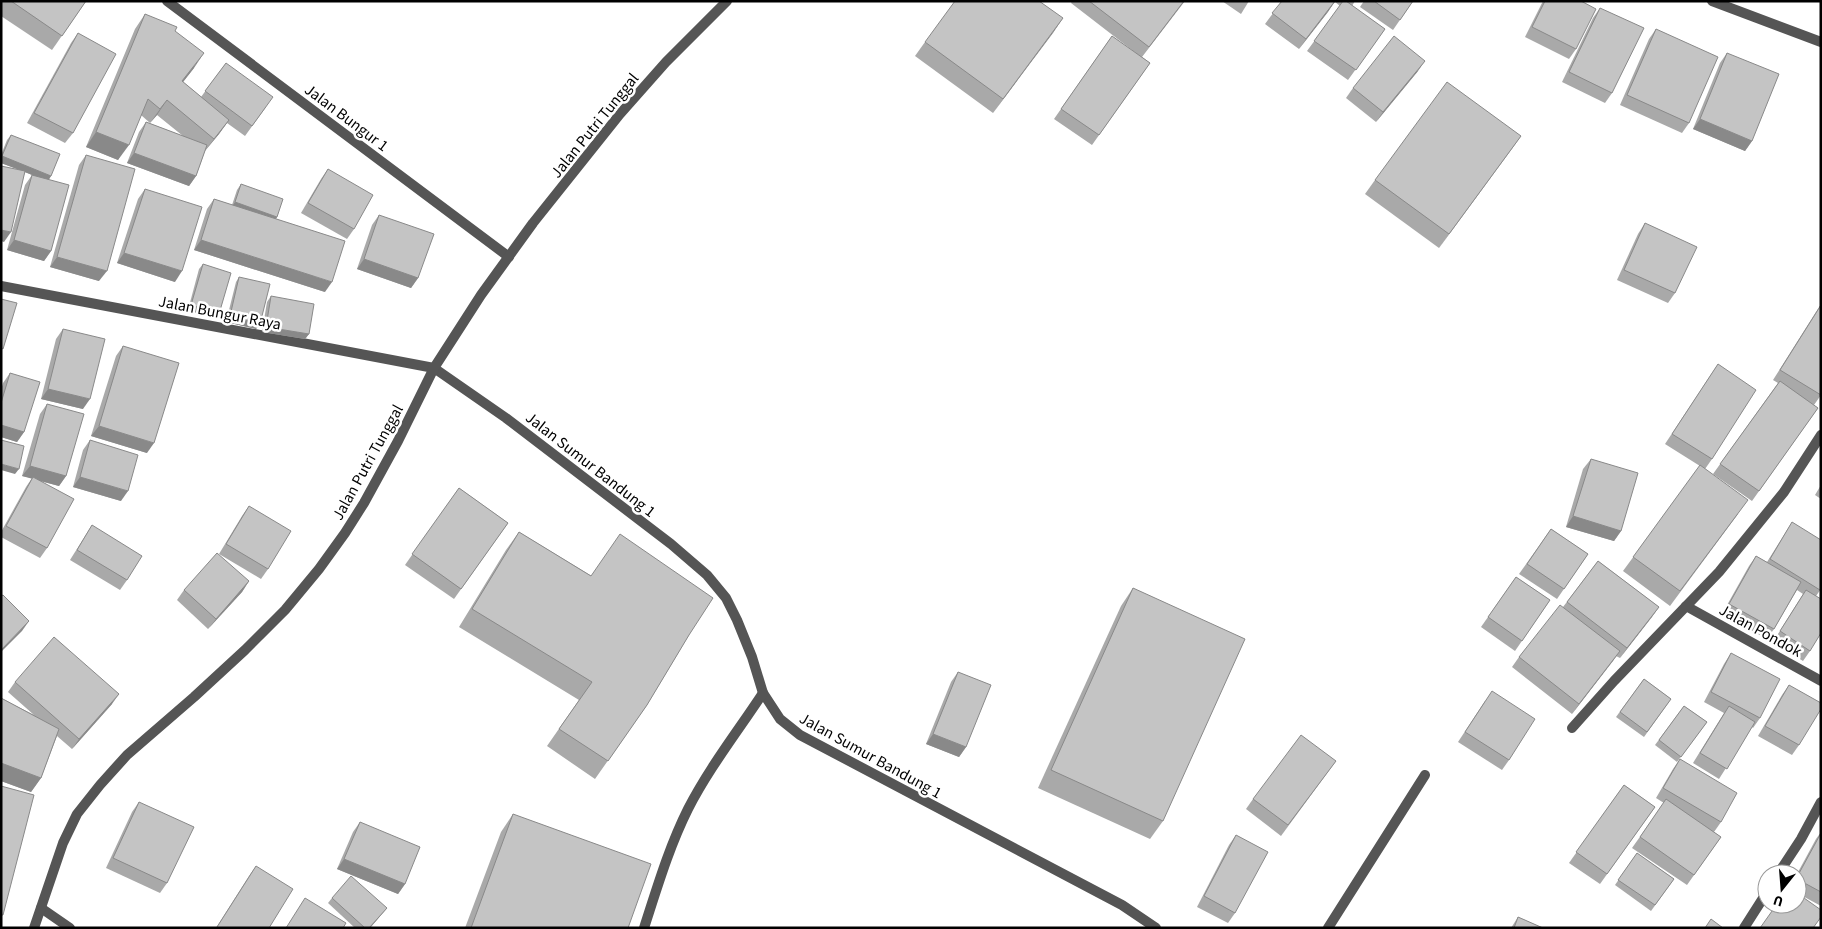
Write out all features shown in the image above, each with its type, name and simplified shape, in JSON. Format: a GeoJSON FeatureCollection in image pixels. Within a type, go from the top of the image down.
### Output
{"type":"FeatureCollection","features":[{"type":"Feature","properties":{"kind":"street","name":"Jalan Bungur 1"},"geometry":{"type":"LineString","coordinates":[[166,1],[510,257]]}},
{"type":"Feature","properties":{"kind":"street","name":"Jalan Putri Tunggal"},"geometry":{"type":"LineString","coordinates":[[34,928],[63,843],[77,814],[127,756],[245,650],[285,610],[319,569],[345,533],[372,488],[398,441],[434,368],[481,295],[533,223],[620,114],[666,62],[727,1]]}},
{"type":"Feature","properties":{"kind":"street"},"geometry":{"type":"LineString","coordinates":[[1712,1],[1821,42]]}},
{"type":"Feature","properties":{"kind":"street","name":"Jalan Bungur Raya"},"geometry":{"type":"LineString","coordinates":[[1,286],[434,368]]}},
{"type":"Feature","properties":{"kind":"street","name":"Jalan Sumur Bandung 1"},"geometry":{"type":"LineString","coordinates":[[434,368],[506,418],[670,544],[707,575],[726,598],[752,657],[763,693],[780,719],[800,734],[1122,905],[1156,928]]}},
{"type":"Feature","properties":{"kind":"street"},"geometry":{"type":"LineString","coordinates":[[1572,728],[1614,681],[1719,572],[1784,492],[1821,435]]}},
{"type":"Feature","properties":{"kind":"street","name":"Jalan Pondok"},"geometry":{"type":"LineString","coordinates":[[1686,606],[1821,681]]}},
{"type":"Feature","properties":{"kind":"street"},"geometry":{"type":"LineString","coordinates":[[644,928],[671,850],[688,809],[710,772],[763,693]]}},
{"type":"Feature","properties":{"kind":"street"},"geometry":{"type":"LineString","coordinates":[[1328,928],[1425,775]]}},
{"type":"Feature","properties":{"kind":"street"},"geometry":{"type":"LineString","coordinates":[[1785,864],[1821,802]]}},
{"type":"Feature","properties":{"kind":"street"},"geometry":{"type":"LineString","coordinates":[[42,908],[70,928]]}},
{"type":"Feature","properties":{"kind":"street"},"geometry":{"type":"LineString","coordinates":[[1744,928],[1757,908]]}},
{"type":"Feature","properties":{"kind":"building"},"geometry":{"type":"Polygon","coordinates":[[[11,1],[86,1],[62,36],[11,1]]]}},
{"type":"Feature","properties":{"kind":"building"},"geometry":{"type":"Polygon","coordinates":[[[955,1],[1039,1],[1063,18],[1003,99],[925,42],[955,1]]]}},
{"type":"Feature","properties":{"kind":"building"},"geometry":{"type":"Polygon","coordinates":[[[1089,1],[1184,1],[1149,47],[1089,1]]]}},
{"type":"Feature","properties":{"kind":"building"},"geometry":{"type":"Polygon","coordinates":[[[1282,1],[1335,1],[1306,39],[1272,13],[1282,1]]]}},
{"type":"Feature","properties":{"kind":"building"},"geometry":{"type":"Polygon","coordinates":[[[1343,1],[1346,1],[1385,29],[1356,70],[1314,41],[1343,1]]]}},
{"type":"Feature","properties":{"kind":"building"},"geometry":{"type":"Polygon","coordinates":[[[1374,1],[1413,1],[1400,20],[1374,1]]]}},
{"type":"Feature","properties":{"kind":"building"},"geometry":{"type":"Polygon","coordinates":[[[1545,1],[1581,1],[1596,9],[1576,49],[1532,27],[1545,1]]]}},
{"type":"Feature","properties":{"kind":"building"},"geometry":{"type":"Polygon","coordinates":[[[1600,8],[1644,28],[1612,93],[1569,72],[1600,8]]]}},
{"type":"Feature","properties":{"kind":"building"},"geometry":{"type":"Polygon","coordinates":[[[145,14],[177,27],[175,31],[204,53],[182,81],[229,120],[214,139],[167,100],[160,109],[148,99],[129,145],[96,132],[145,14]]]}},
{"type":"Feature","properties":{"kind":"building"},"geometry":{"type":"Polygon","coordinates":[[[1656,29],[1718,57],[1689,123],[1627,95],[1656,29]]]}},
{"type":"Feature","properties":{"kind":"building"},"geometry":{"type":"Polygon","coordinates":[[[78,33],[116,54],[73,133],[34,113],[78,33]]]}},
{"type":"Feature","properties":{"kind":"building"},"geometry":{"type":"Polygon","coordinates":[[[1112,36],[1150,63],[1099,135],[1061,109],[1112,36]]]}},
{"type":"Feature","properties":{"kind":"building"},"geometry":{"type":"Polygon","coordinates":[[[1394,36],[1425,61],[1383,112],[1353,88],[1394,36]]]}},
{"type":"Feature","properties":{"kind":"building"},"geometry":{"type":"Polygon","coordinates":[[[1727,53],[1779,74],[1752,141],[1700,119],[1727,53]]]}},
{"type":"Feature","properties":{"kind":"building"},"geometry":{"type":"Polygon","coordinates":[[[226,63],[273,97],[252,126],[205,91],[226,63]]]}},
{"type":"Feature","properties":{"kind":"building"},"geometry":{"type":"Polygon","coordinates":[[[1447,82],[1521,136],[1449,234],[1375,180],[1447,82]]]}},
{"type":"Feature","properties":{"kind":"building"},"geometry":{"type":"Polygon","coordinates":[[[146,122],[207,145],[196,176],[134,153],[146,122]]]}},
{"type":"Feature","properties":{"kind":"building"},"geometry":{"type":"Polygon","coordinates":[[[11,135],[60,154],[51,176],[2,156],[11,135]]]}},
{"type":"Feature","properties":{"kind":"building"},"geometry":{"type":"Polygon","coordinates":[[[86,155],[135,169],[107,271],[57,257],[86,155]]]}},
{"type":"Feature","properties":{"kind":"building"},"geometry":{"type":"Polygon","coordinates":[[[1,166],[25,171],[11,232],[1,230],[1,166]]]}},
{"type":"Feature","properties":{"kind":"building"},"geometry":{"type":"Polygon","coordinates":[[[328,169],[373,195],[354,229],[308,203],[328,169]]]}},
{"type":"Feature","properties":{"kind":"building"},"geometry":{"type":"Polygon","coordinates":[[[32,175],[69,185],[51,251],[14,240],[32,175]]]}},
{"type":"Feature","properties":{"kind":"building"},"geometry":{"type":"Polygon","coordinates":[[[241,184],[283,199],[277,217],[235,202],[241,184]]]}},
{"type":"Feature","properties":{"kind":"building"},"geometry":{"type":"Polygon","coordinates":[[[145,189],[202,207],[182,271],[124,253],[145,189]]]}},
{"type":"Feature","properties":{"kind":"building"},"geometry":{"type":"Polygon","coordinates":[[[214,199],[345,241],[332,282],[201,240],[214,199]]]}},
{"type":"Feature","properties":{"kind":"building"},"geometry":{"type":"Polygon","coordinates":[[[379,215],[434,234],[418,278],[364,259],[379,215]]]}},
{"type":"Feature","properties":{"kind":"building"},"geometry":{"type":"Polygon","coordinates":[[[1645,223],[1697,247],[1675,293],[1624,270],[1645,223]]]}},
{"type":"Feature","properties":{"kind":"building"},"geometry":{"type":"Polygon","coordinates":[[[203,264],[231,273],[219,314],[191,305],[203,264]]]}},
{"type":"Feature","properties":{"kind":"building"},"geometry":{"type":"Polygon","coordinates":[[[239,277],[270,284],[260,324],[230,316],[239,277]]]}},
{"type":"Feature","properties":{"kind":"building"},"geometry":{"type":"Polygon","coordinates":[[[271,296],[314,304],[309,334],[266,327],[271,296]]]}},
{"type":"Feature","properties":{"kind":"building"},"geometry":{"type":"Polygon","coordinates":[[[1,299],[17,303],[3,349],[1,348],[1,299]]]}},
{"type":"Feature","properties":{"kind":"building"},"geometry":{"type":"Polygon","coordinates":[[[1821,305],[1821,395],[1780,370],[1821,305]]]}},
{"type":"Feature","properties":{"kind":"building"},"geometry":{"type":"Polygon","coordinates":[[[63,329],[105,339],[90,399],[48,389],[63,329]]]}},
{"type":"Feature","properties":{"kind":"building"},"geometry":{"type":"Polygon","coordinates":[[[123,346],[179,363],[154,443],[99,426],[123,346]]]}},
{"type":"Feature","properties":{"kind":"building"},"geometry":{"type":"Polygon","coordinates":[[[1718,364],[1756,390],[1712,459],[1672,434],[1718,364]]]}},
{"type":"Feature","properties":{"kind":"building"},"geometry":{"type":"Polygon","coordinates":[[[10,373],[40,382],[24,432],[1,425],[1,403],[10,373]]]}},
{"type":"Feature","properties":{"kind":"building"},"geometry":{"type":"Polygon","coordinates":[[[1780,381],[1818,408],[1759,491],[1720,464],[1780,381]]]}},
{"type":"Feature","properties":{"kind":"building"},"geometry":{"type":"Polygon","coordinates":[[[47,404],[84,414],[66,476],[30,466],[47,404]]]}},
{"type":"Feature","properties":{"kind":"building"},"geometry":{"type":"Polygon","coordinates":[[[1,440],[24,446],[19,469],[1,464],[1,440]]]}},
{"type":"Feature","properties":{"kind":"building"},"geometry":{"type":"Polygon","coordinates":[[[90,440],[138,455],[128,491],[80,477],[90,440]]]}},
{"type":"Feature","properties":{"kind":"building"},"geometry":{"type":"Polygon","coordinates":[[[1591,459],[1638,473],[1621,531],[1573,516],[1591,459]]]}},
{"type":"Feature","properties":{"kind":"building"},"geometry":{"type":"Polygon","coordinates":[[[1700,465],[1748,500],[1680,591],[1633,557],[1700,465]]]}},
{"type":"Feature","properties":{"kind":"building"},"geometry":{"type":"Polygon","coordinates":[[[33,477],[74,499],[47,548],[6,526],[33,477]]]}},
{"type":"Feature","properties":{"kind":"building"},"geometry":{"type":"Polygon","coordinates":[[[459,488],[508,523],[461,589],[412,554],[459,488]]]}},
{"type":"Feature","properties":{"kind":"building"},"geometry":{"type":"Polygon","coordinates":[[[249,506],[291,531],[268,569],[226,544],[249,506]]]}},
{"type":"Feature","properties":{"kind":"building"},"geometry":{"type":"Polygon","coordinates":[[[1792,522],[1821,540],[1820,590],[1770,559],[1792,522]]]}},
{"type":"Feature","properties":{"kind":"building"},"geometry":{"type":"Polygon","coordinates":[[[92,525],[142,556],[127,580],[77,550],[92,525]]]}},
{"type":"Feature","properties":{"kind":"building"},"geometry":{"type":"Polygon","coordinates":[[[1551,529],[1588,554],[1564,589],[1527,564],[1551,529]]]}},
{"type":"Feature","properties":{"kind":"building"},"geometry":{"type":"Polygon","coordinates":[[[519,532],[591,576],[620,534],[713,598],[647,705],[608,761],[559,729],[592,682],[472,609],[519,532]]]}},
{"type":"Feature","properties":{"kind":"building"},"geometry":{"type":"Polygon","coordinates":[[[217,553],[249,581],[216,619],[184,590],[217,553]]]}},
{"type":"Feature","properties":{"kind":"building"},"geometry":{"type":"Polygon","coordinates":[[[1756,556],[1801,582],[1774,629],[1729,604],[1756,556]]]}},
{"type":"Feature","properties":{"kind":"building"},"geometry":{"type":"Polygon","coordinates":[[[1598,561],[1659,607],[1627,648],[1567,602],[1598,561]]]}},
{"type":"Feature","properties":{"kind":"building"},"geometry":{"type":"Polygon","coordinates":[[[1516,577],[1550,600],[1522,641],[1488,617],[1516,577]]]}},
{"type":"Feature","properties":{"kind":"building"},"geometry":{"type":"Polygon","coordinates":[[[1133,588],[1245,639],[1163,821],[1051,770],[1133,588]]]}},
{"type":"Feature","properties":{"kind":"building"},"geometry":{"type":"Polygon","coordinates":[[[1806,590],[1821,599],[1821,633],[1810,651],[1780,631],[1806,590]]]}},
{"type":"Feature","properties":{"kind":"building"},"geometry":{"type":"Polygon","coordinates":[[[3,595],[29,621],[1,650],[1,596],[3,595]]]}},
{"type":"Feature","properties":{"kind":"building"},"geometry":{"type":"Polygon","coordinates":[[[1560,605],[1620,651],[1579,704],[1519,657],[1560,605]]]}},
{"type":"Feature","properties":{"kind":"building"},"geometry":{"type":"Polygon","coordinates":[[[54,637],[119,694],[79,739],[15,682],[54,637]]]}},
{"type":"Feature","properties":{"kind":"building"},"geometry":{"type":"Polygon","coordinates":[[[1731,653],[1780,679],[1760,718],[1711,692],[1731,653]]]}},
{"type":"Feature","properties":{"kind":"building"},"geometry":{"type":"Polygon","coordinates":[[[958,672],[991,685],[966,747],[933,734],[958,672]]]}},
{"type":"Feature","properties":{"kind":"building"},"geometry":{"type":"Polygon","coordinates":[[[1644,679],[1671,699],[1647,732],[1620,712],[1644,679]]]}},
{"type":"Feature","properties":{"kind":"building"},"geometry":{"type":"Polygon","coordinates":[[[1789,685],[1821,703],[1821,709],[1799,745],[1765,726],[1789,685]]]}},
{"type":"Feature","properties":{"kind":"building"},"geometry":{"type":"Polygon","coordinates":[[[1492,691],[1535,719],[1509,760],[1465,732],[1492,691]]]}},
{"type":"Feature","properties":{"kind":"building"},"geometry":{"type":"Polygon","coordinates":[[[1,698],[59,729],[41,778],[1,763],[1,698]]]}},
{"type":"Feature","properties":{"kind":"building"},"geometry":{"type":"Polygon","coordinates":[[[1684,706],[1707,722],[1681,757],[1659,740],[1684,706]]]}},
{"type":"Feature","properties":{"kind":"building"},"geometry":{"type":"Polygon","coordinates":[[[1729,706],[1755,722],[1727,769],[1700,753],[1729,706]]]}},
{"type":"Feature","properties":{"kind":"building"},"geometry":{"type":"Polygon","coordinates":[[[1301,735],[1336,761],[1288,825],[1253,799],[1301,735]]]}},
{"type":"Feature","properties":{"kind":"building"},"geometry":{"type":"Polygon","coordinates":[[[1680,759],[1737,793],[1721,822],[1663,788],[1680,759]]]}},
{"type":"Feature","properties":{"kind":"building"},"geometry":{"type":"Polygon","coordinates":[[[1624,785],[1655,807],[1607,874],[1576,852],[1624,785]]]}},
{"type":"Feature","properties":{"kind":"building"},"geometry":{"type":"Polygon","coordinates":[[[1,786],[34,795],[3,915],[1,915],[1,786]]]}},
{"type":"Feature","properties":{"kind":"building"},"geometry":{"type":"Polygon","coordinates":[[[1666,799],[1721,837],[1694,875],[1640,837],[1666,799]]]}},
{"type":"Feature","properties":{"kind":"building"},"geometry":{"type":"Polygon","coordinates":[[[139,802],[194,827],[167,883],[113,858],[139,802]]]}},
{"type":"Feature","properties":{"kind":"building"},"geometry":{"type":"Polygon","coordinates":[[[513,814],[651,864],[628,928],[471,928],[513,814]]]}},
{"type":"Feature","properties":{"kind":"building"},"geometry":{"type":"Polygon","coordinates":[[[360,822],[420,847],[405,884],[344,859],[360,822]]]}},
{"type":"Feature","properties":{"kind":"building"},"geometry":{"type":"Polygon","coordinates":[[[1821,833],[1821,892],[1807,884],[1807,864],[1804,864],[1821,833]]]}},
{"type":"Feature","properties":{"kind":"building"},"geometry":{"type":"Polygon","coordinates":[[[1236,835],[1268,852],[1235,913],[1204,896],[1236,835]]]}},
{"type":"Feature","properties":{"kind":"building"},"geometry":{"type":"Polygon","coordinates":[[[1637,853],[1674,879],[1655,905],[1618,880],[1637,853]]]}},
{"type":"Feature","properties":{"kind":"building"},"geometry":{"type":"Polygon","coordinates":[[[256,866],[293,889],[269,928],[218,928],[217,927],[256,866]]]}},
{"type":"Feature","properties":{"kind":"building"},"geometry":{"type":"Polygon","coordinates":[[[351,876],[387,908],[369,928],[365,928],[332,898],[351,876]]]}},
{"type":"Feature","properties":{"kind":"building"},"geometry":{"type":"Polygon","coordinates":[[[305,898],[346,923],[343,928],[286,928],[305,898]]]}},
{"type":"Feature","properties":{"kind":"building"},"geometry":{"type":"Polygon","coordinates":[[[1807,900],[1821,910],[1821,917],[1813,928],[1760,928],[1770,914],[1807,914],[1807,900]]]}},
{"type":"Feature","properties":{"kind":"building"},"geometry":{"type":"Polygon","coordinates":[[[1518,917],[1543,928],[1514,928],[1518,917]]]}},
{"type":"Feature","properties":{"kind":"building"},"geometry":{"type":"Polygon","coordinates":[[[1711,919],[1723,928],[1705,928],[1711,919]]]}}]}
